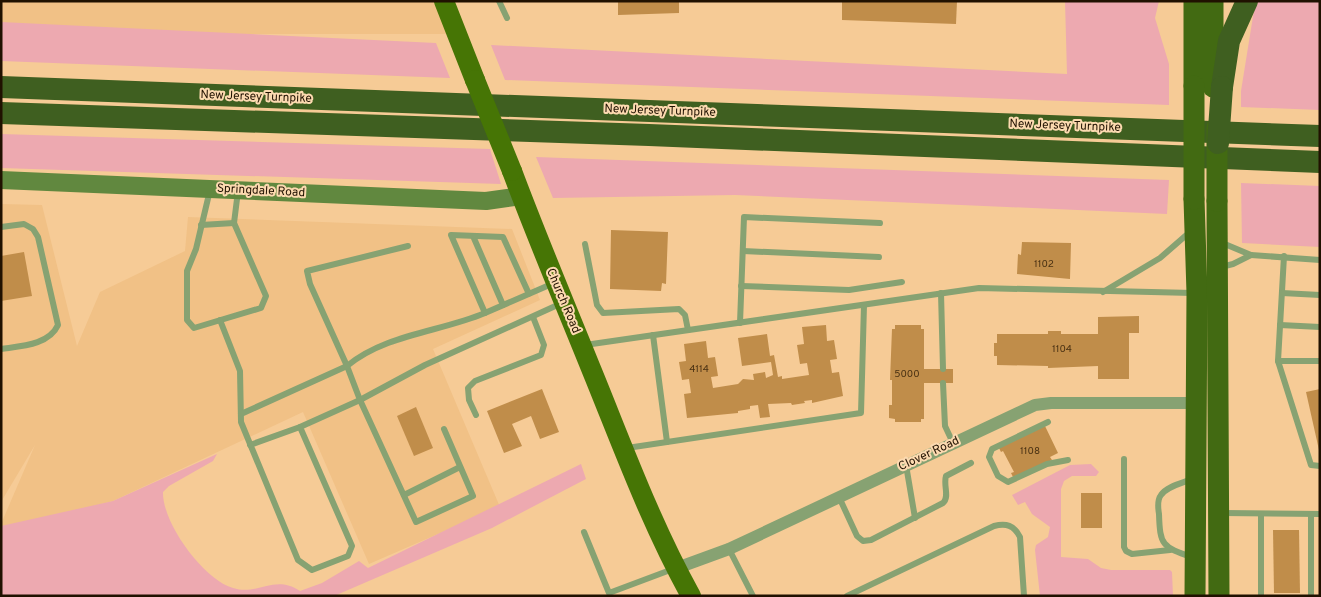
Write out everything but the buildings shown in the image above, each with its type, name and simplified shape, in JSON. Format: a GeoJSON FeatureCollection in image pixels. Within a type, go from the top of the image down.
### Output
{"type":"FeatureCollection","features":[{"type":"Feature","properties":{"kind":"highway"},"geometry":{"type":"LineString","coordinates":[[1194,1],[1218,142],[1218,596]]}},
{"type":"Feature","properties":{"kind":"highway"},"geometry":{"type":"LineString","coordinates":[[1195,596],[1197,293],[1194,199],[1210,87],[1213,1]]}},
{"type":"Feature","properties":{"kind":"highway"},"geometry":{"type":"LineString","coordinates":[[1210,87],[1246,1]]}},
{"type":"Feature","properties":{"kind":"highway","name":"New Jersey Turnpike"},"geometry":{"type":"LineString","coordinates":[[1,87],[1320,162]]}},
{"type":"Feature","properties":{"kind":"highway","name":"New Jersey Turnpike"},"geometry":{"type":"LineString","coordinates":[[1,113],[1320,136]]}},
{"type":"Feature","properties":{"kind":"main road","name":"Church Road"},"geometry":{"type":"LineString","coordinates":[[444,1],[563,303],[623,448],[651,515],[692,596]]}},
{"type":"Feature","properties":{"kind":"main road","name":"Springdale Road"},"geometry":{"type":"LineString","coordinates":[[1,180],[486,201],[521,196]]}},
{"type":"Feature","properties":{"kind":"street","name":"Clover Road"},"geometry":{"type":"LineString","coordinates":[[677,568],[729,549],[1027,408],[1042,404],[1195,403]]}},
{"type":"Feature","properties":{"kind":"lane"},"geometry":{"type":"LineString","coordinates":[[499,1],[507,18]]}},
{"type":"Feature","properties":{"kind":"lane"},"geometry":{"type":"LineString","coordinates":[[211,188],[202,225],[187,271],[187,320],[194,328],[261,308],[266,296],[234,223],[238,190]]}},
{"type":"Feature","properties":{"kind":"lane"},"geometry":{"type":"LineString","coordinates":[[740,323],[744,217],[880,223]]}},
{"type":"Feature","properties":{"kind":"lane"},"geometry":{"type":"LineString","coordinates":[[202,225],[234,223]]}},
{"type":"Feature","properties":{"kind":"lane"},"geometry":{"type":"LineString","coordinates":[[1,227],[24,224],[33,229],[38,237],[58,325],[54,334],[45,339],[1,349]]}},
{"type":"Feature","properties":{"kind":"lane"},"geometry":{"type":"LineString","coordinates":[[1102,292],[1160,258],[1195,227]]}},
{"type":"Feature","properties":{"kind":"lane"},"geometry":{"type":"LineString","coordinates":[[485,313],[451,234],[503,237],[529,294]]}},
{"type":"Feature","properties":{"kind":"lane"},"geometry":{"type":"LineString","coordinates":[[473,236],[503,305]]}},
{"type":"Feature","properties":{"kind":"lane"},"geometry":{"type":"LineString","coordinates":[[1217,241],[1233,245],[1251,255],[1320,260]]}},
{"type":"Feature","properties":{"kind":"lane"},"geometry":{"type":"LineString","coordinates":[[585,244],[597,306],[604,313],[679,309],[686,315],[688,330]]}},
{"type":"Feature","properties":{"kind":"lane"},"geometry":{"type":"LineString","coordinates":[[408,246],[307,271],[310,284],[347,366],[360,400],[416,522],[473,496],[444,429]]}},
{"type":"Feature","properties":{"kind":"lane"},"geometry":{"type":"LineString","coordinates":[[743,251],[879,257]]}},
{"type":"Feature","properties":{"kind":"lane"},"geometry":{"type":"LineString","coordinates":[[1217,267],[1233,264],[1251,255]]}},
{"type":"Feature","properties":{"kind":"lane"},"geometry":{"type":"LineString","coordinates":[[1284,256],[1278,361],[1311,465],[1320,466]]}},
{"type":"Feature","properties":{"kind":"lane"},"geometry":{"type":"LineString","coordinates":[[241,414],[347,366],[361,354],[427,329],[468,320],[555,282]]}},
{"type":"Feature","properties":{"kind":"lane"},"geometry":{"type":"LineString","coordinates":[[741,286],[849,290],[902,282]]}},
{"type":"Feature","properties":{"kind":"lane"},"geometry":{"type":"LineString","coordinates":[[582,345],[864,304],[990,288],[1197,293]]}},
{"type":"Feature","properties":{"kind":"lane"},"geometry":{"type":"LineString","coordinates":[[1282,293],[1320,295]]}},
{"type":"Feature","properties":{"kind":"lane"},"geometry":{"type":"LineString","coordinates":[[941,294],[943,369]]}},
{"type":"Feature","properties":{"kind":"lane"},"geometry":{"type":"LineString","coordinates":[[250,445],[300,427],[360,400],[426,365],[563,303]]}},
{"type":"Feature","properties":{"kind":"lane"},"geometry":{"type":"LineString","coordinates":[[623,448],[861,413],[864,304]]}},
{"type":"Feature","properties":{"kind":"lane"},"geometry":{"type":"LineString","coordinates":[[476,415],[469,400],[468,388],[475,380],[542,355],[544,345],[533,316]]}},
{"type":"Feature","properties":{"kind":"lane"},"geometry":{"type":"LineString","coordinates":[[220,320],[240,371],[241,422],[298,560],[312,570],[348,556],[352,546],[300,427]]}},
{"type":"Feature","properties":{"kind":"lane"},"geometry":{"type":"LineString","coordinates":[[1280,325],[1320,327]]}},
{"type":"Feature","properties":{"kind":"lane"},"geometry":{"type":"LineString","coordinates":[[653,335],[667,442]]}},
{"type":"Feature","properties":{"kind":"lane"},"geometry":{"type":"LineString","coordinates":[[1278,361],[1320,361]]}},
{"type":"Feature","properties":{"kind":"lane"},"geometry":{"type":"LineString","coordinates":[[943,383],[945,426],[953,443]]}},
{"type":"Feature","properties":{"kind":"lane"},"geometry":{"type":"LineString","coordinates":[[1048,422],[992,449],[989,457],[998,476],[1004,481],[1011,481],[1047,464],[1068,460]]}},
{"type":"Feature","properties":{"kind":"lane"},"geometry":{"type":"LineString","coordinates":[[1124,459],[1124,547],[1126,551],[1132,554],[1170,550]]}},
{"type":"Feature","properties":{"kind":"lane"},"geometry":{"type":"LineString","coordinates":[[839,497],[857,536],[863,541],[871,540],[946,501],[946,476],[971,463]]}},
{"type":"Feature","properties":{"kind":"lane"},"geometry":{"type":"LineString","coordinates":[[906,465],[914,518]]}},
{"type":"Feature","properties":{"kind":"lane"},"geometry":{"type":"LineString","coordinates":[[404,494],[460,467]]}},
{"type":"Feature","properties":{"kind":"lane"},"geometry":{"type":"LineString","coordinates":[[1195,477],[1167,489],[1161,495],[1158,502],[1160,536],[1163,544],[1170,550],[1195,558]]}},
{"type":"Feature","properties":{"kind":"lane"},"geometry":{"type":"LineString","coordinates":[[1219,513],[1320,514]]}},
{"type":"Feature","properties":{"kind":"lane"},"geometry":{"type":"LineString","coordinates":[[1261,514],[1261,596]]}},
{"type":"Feature","properties":{"kind":"lane"},"geometry":{"type":"LineString","coordinates":[[1311,514],[1311,596]]}},
{"type":"Feature","properties":{"kind":"lane"},"geometry":{"type":"LineString","coordinates":[[847,596],[994,526],[1006,524],[1015,529],[1020,537],[1024,596]]}},
{"type":"Feature","properties":{"kind":"lane"},"geometry":{"type":"LineString","coordinates":[[584,532],[609,592],[677,568]]}},
{"type":"Feature","properties":{"kind":"lane"},"geometry":{"type":"LineString","coordinates":[[729,549],[753,596]]}},
{"type":"Feature","properties":{"kind":"shaded area"},"geometry":{"type":"Polygon","coordinates":[[[1,1],[444,1],[457,34],[146,34],[1,27],[1,1]]]}},
{"type":"Feature","properties":{"kind":"shaded area"},"geometry":{"type":"Polygon","coordinates":[[[1065,1],[1159,1],[1155,18],[1169,64],[1169,105],[505,80],[491,45],[1067,74],[1065,1]]]}},
{"type":"Feature","properties":{"kind":"shaded area"},"geometry":{"type":"Polygon","coordinates":[[[1258,1],[1320,1],[1320,110],[1241,107],[1241,91],[1255,4],[1258,1]]]}},
{"type":"Feature","properties":{"kind":"shaded area"},"geometry":{"type":"Polygon","coordinates":[[[1,22],[436,43],[450,78],[1,61],[1,22]]]}},
{"type":"Feature","properties":{"kind":"shaded area"},"geometry":{"type":"Polygon","coordinates":[[[1,134],[490,149],[501,184],[1,168],[1,134]]]}},
{"type":"Feature","properties":{"kind":"shaded area"},"geometry":{"type":"Polygon","coordinates":[[[536,157],[1169,180],[1167,214],[735,195],[553,198],[536,157]]]}},
{"type":"Feature","properties":{"kind":"shaded area"},"geometry":{"type":"Polygon","coordinates":[[[1241,183],[1320,186],[1320,247],[1242,243],[1241,183]]]}},
{"type":"Feature","properties":{"kind":"shaded area"},"geometry":{"type":"Polygon","coordinates":[[[1,204],[42,205],[77,346],[100,292],[185,251],[188,217],[512,229],[540,300],[433,349],[500,507],[369,564],[303,412],[113,501],[86,508],[1,596],[1,524],[35,445],[1,502],[1,204]]]}},
{"type":"Feature","properties":{"kind":"shaded area"},"geometry":{"type":"Polygon","coordinates":[[[217,454],[213,461],[169,486],[163,492],[165,505],[169,519],[177,534],[198,562],[222,583],[242,590],[282,584],[300,591],[322,583],[359,561],[368,568],[581,464],[586,479],[492,528],[334,596],[1,596],[1,526],[113,501],[217,454]]]}},
{"type":"Feature","properties":{"kind":"shaded area"},"geometry":{"type":"Polygon","coordinates":[[[1091,464],[1099,472],[1096,476],[1072,476],[1064,481],[1061,489],[1061,557],[1088,559],[1101,568],[1111,570],[1170,570],[1172,572],[1173,596],[1040,596],[1035,550],[1036,545],[1048,537],[1050,527],[1032,514],[1025,502],[1018,505],[1012,495],[1070,465],[1091,464]]]}}]}
